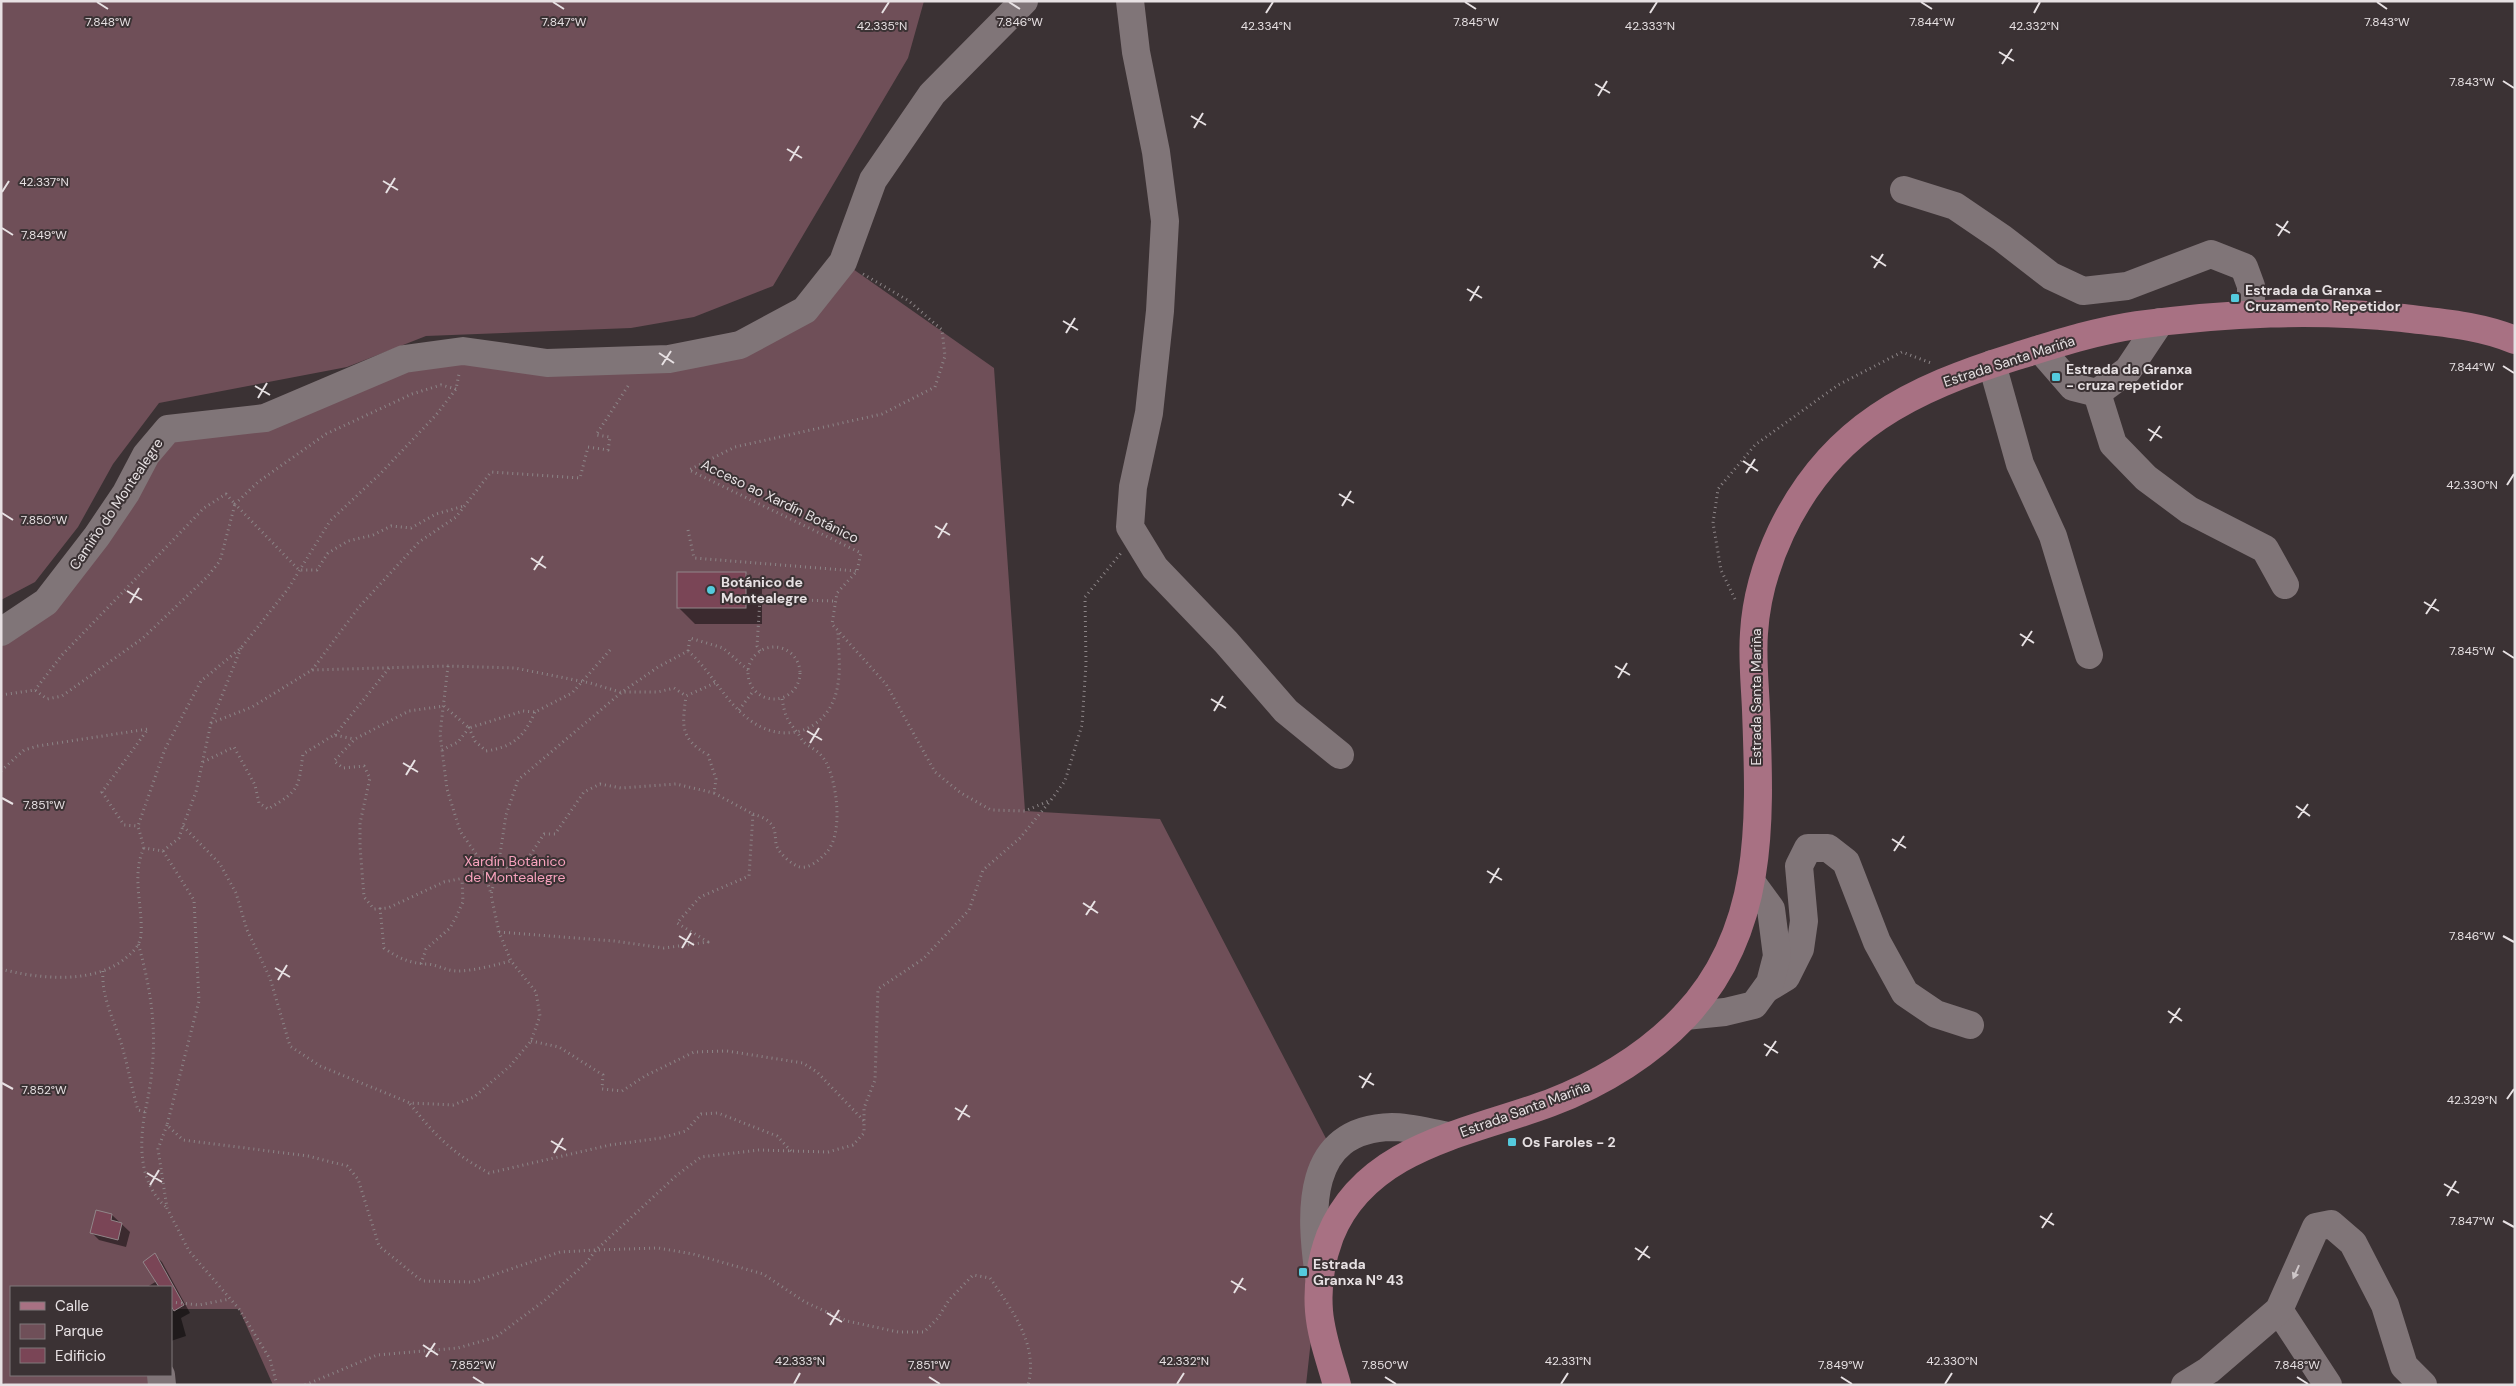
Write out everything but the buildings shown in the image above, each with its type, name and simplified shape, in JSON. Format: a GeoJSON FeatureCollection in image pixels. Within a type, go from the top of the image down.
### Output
{"type":"FeatureCollection","features":[{"type":"Feature","properties":{"kind":"main road","name":"Estrada Santa Mariña"},"geometry":{"type":"LineString","coordinates":[[1337,1385],[1321,1330],[1319,1278],[1322,1258],[1332,1231],[1338,1218],[1357,1192],[1391,1163],[1449,1136],[1551,1102],[1606,1077],[1650,1049],[1685,1016],[1701,998],[1724,963],[1743,917],[1752,884],[1757,832],[1753,635],[1762,586],[1777,540],[1802,493],[1824,464],[1841,446],[1857,432],[1896,406],[1962,374],[2040,349],[2106,331],[2160,322],[2251,312],[2357,313],[2461,324],[2495,332],[2515,340]]}},
{"type":"Feature","properties":{"kind":"street","name":"Camiño do Montealegre"},"geometry":{"type":"LineString","coordinates":[[1,632],[46,602],[98,536],[126,493],[146,455],[168,429],[265,418],[404,359],[463,351],[547,363],[669,359],[740,345],[805,310],[842,262],[874,180],[932,94],[1024,1]]}},
{"type":"Feature","properties":{"kind":"street"},"geometry":{"type":"LineString","coordinates":[[1130,1],[1136,52],[1156,152],[1165,221],[1160,311],[1152,385],[1134,488],[1130,527],[1155,568],[1226,642],[1286,711],[1340,755]]}},
{"type":"Feature","properties":{"kind":"street"},"geometry":{"type":"LineString","coordinates":[[1904,190],[1955,206],[2002,238],[2051,276],[2083,291],[2127,286],[2211,254],[2244,267],[2251,286],[2251,312]]}},
{"type":"Feature","properties":{"kind":"street"},"geometry":{"type":"LineString","coordinates":[[2040,349],[2073,387],[2096,392],[2128,370],[2160,322]]}},
{"type":"Feature","properties":{"kind":"street"},"geometry":{"type":"LineString","coordinates":[[1992,364],[2020,464],[2053,536],[2089,654]]}},
{"type":"Feature","properties":{"kind":"street"},"geometry":{"type":"LineString","coordinates":[[2096,392],[2113,444],[2146,478],[2189,510],[2265,549],[2285,585]]}},
{"type":"Feature","properties":{"kind":"street"},"geometry":{"type":"LineString","coordinates":[[1766,990],[1786,977],[1800,949],[1804,921],[1799,866],[1808,848],[1828,848],[1846,862],[1876,942],[1906,993],[1936,1014],[1970,1025]]}},
{"type":"Feature","properties":{"kind":"street"},"geometry":{"type":"LineString","coordinates":[[1685,1016],[1725,1012],[1754,1005],[1770,983],[1777,956],[1771,909],[1752,884]]}},
{"type":"Feature","properties":{"kind":"street"},"geometry":{"type":"LineString","coordinates":[[1319,1278],[1313,1232],[1318,1175],[1332,1150],[1361,1131],[1393,1127],[1449,1136]]}},
{"type":"Feature","properties":{"kind":"street"},"geometry":{"type":"LineString","coordinates":[[2185,1385],[2209,1370],[2279,1310],[2316,1227],[2331,1224],[2353,1243],[2384,1306],[2404,1366],[2423,1385]]}},
{"type":"Feature","properties":{"kind":"street"},"geometry":{"type":"LineString","coordinates":[[2279,1310],[2328,1385]]}},
{"type":"Feature","properties":{"kind":"path","name":"Acceso ao Xardín Botánico"},"geometry":{"type":"LineString","coordinates":[[842,262],[909,301],[942,330],[945,356],[935,387],[882,414],[736,447],[689,470],[861,553],[857,571]]}},
{"type":"Feature","properties":{"kind":"path"},"geometry":{"type":"LineString","coordinates":[[1,969],[23,974],[52,976],[103,972],[136,950],[141,936],[138,861],[144,848],[138,826],[165,749],[201,681],[240,648],[288,589],[330,521],[381,473],[436,415],[456,389],[463,351]]}},
{"type":"Feature","properties":{"kind":"path"},"geometry":{"type":"LineString","coordinates":[[1737,604],[1721,570],[1713,523],[1718,489],[1755,444],[1838,385],[1902,352],[1962,374]]}},
{"type":"Feature","properties":{"kind":"path"},"geometry":{"type":"LineString","coordinates":[[211,723],[252,707],[312,670],[359,608],[419,542],[456,517],[491,472],[580,478],[588,447],[608,450],[610,437],[596,435],[645,360]]}},
{"type":"Feature","properties":{"kind":"path"},"geometry":{"type":"LineString","coordinates":[[35,690],[47,699],[62,696],[144,638],[207,577],[220,561],[235,504],[258,482],[326,434],[412,394],[441,385],[456,389]]}},
{"type":"Feature","properties":{"kind":"path"},"geometry":{"type":"LineString","coordinates":[[1,695],[35,690],[62,655],[204,508],[226,494],[299,570],[317,570],[328,553],[348,541],[373,535],[391,526],[411,528],[436,514],[464,506]]}},
{"type":"Feature","properties":{"kind":"path"},"geometry":{"type":"LineString","coordinates":[[688,530],[694,558],[857,571]]}},
{"type":"Feature","properties":{"kind":"path"},"geometry":{"type":"LineString","coordinates":[[305,1385],[377,1355],[458,1348],[496,1337],[544,1301],[677,1175],[701,1157],[759,1150],[828,1152],[853,1145],[864,1133],[864,1108],[875,1080],[878,989],[923,959],[969,910],[983,870],[1020,838],[1065,781],[1082,725],[1086,664],[1085,597],[1135,535]]}},
{"type":"Feature","properties":{"kind":"path"},"geometry":{"type":"LineString","coordinates":[[857,571],[837,592],[832,624],[886,684],[935,772],[961,793],[991,810],[1025,812],[1051,800]]}},
{"type":"Feature","properties":{"kind":"path"},"geometry":{"type":"LineString","coordinates":[[760,651],[757,646],[760,599],[836,601]]}},
{"type":"Feature","properties":{"kind":"path"},"geometry":{"type":"LineString","coordinates":[[748,670],[723,648],[690,638],[688,651],[747,718],[776,732],[798,734],[819,722],[832,706],[838,684],[838,630]]}},
{"type":"Feature","properties":{"kind":"path"},"geometry":{"type":"LineString","coordinates":[[778,647],[786,649],[798,662],[801,670],[798,687],[782,698],[768,699],[754,690],[749,682],[748,670],[754,657],[760,651],[778,647]]}},
{"type":"Feature","properties":{"kind":"path"},"geometry":{"type":"LineString","coordinates":[[144,848],[163,851],[179,838],[196,792],[211,723],[240,648]]}},
{"type":"Feature","properties":{"kind":"path"},"geometry":{"type":"LineString","coordinates":[[442,750],[458,742],[469,728],[523,711],[534,712],[572,693],[610,650]]}},
{"type":"Feature","properties":{"kind":"path"},"geometry":{"type":"LineString","coordinates":[[491,895],[499,861],[506,815],[518,780],[622,692],[658,667],[688,651]]}},
{"type":"Feature","properties":{"kind":"path"},"geometry":{"type":"LineString","coordinates":[[312,670],[448,666],[515,668],[622,692],[658,692],[674,688],[686,696]]}},
{"type":"Feature","properties":{"kind":"path"},"geometry":{"type":"LineString","coordinates":[[183,826],[220,864],[236,894],[247,930],[270,978],[290,1046],[320,1066],[410,1103],[453,1105],[474,1097],[510,1066],[531,1041],[540,1016],[536,992],[511,961],[499,932],[481,861],[460,831],[447,789],[440,734],[448,666]]}},
{"type":"Feature","properties":{"kind":"path"},"geometry":{"type":"LineString","coordinates":[[203,762],[234,748],[255,785],[259,803],[268,809],[286,798],[298,786],[303,754],[334,735],[390,667]]}},
{"type":"Feature","properties":{"kind":"path"},"geometry":{"type":"LineString","coordinates":[[686,696],[715,683]]}},
{"type":"Feature","properties":{"kind":"path"},"geometry":{"type":"LineString","coordinates":[[739,710],[754,690]]}},
{"type":"Feature","properties":{"kind":"path"},"geometry":{"type":"LineString","coordinates":[[686,696],[682,722],[685,734],[694,747],[708,756],[716,779],[714,793]]}},
{"type":"Feature","properties":{"kind":"path"},"geometry":{"type":"LineString","coordinates":[[499,861],[509,870],[527,860],[544,834],[555,834],[584,792],[600,784],[621,788],[676,784],[714,793],[772,823],[776,846],[782,854],[799,867],[808,867],[827,852],[836,838],[836,808],[831,776],[825,760],[816,750],[804,743],[786,721],[782,698]]}},
{"type":"Feature","properties":{"kind":"path"},"geometry":{"type":"LineString","coordinates":[[444,706],[469,728],[476,741],[486,751],[503,749],[523,734],[534,712]]}},
{"type":"Feature","properties":{"kind":"path"},"geometry":{"type":"LineString","coordinates":[[444,706],[409,712],[355,739],[334,761],[343,768],[364,766],[370,778],[360,824],[364,897],[374,908],[388,908],[444,882],[484,874]]}},
{"type":"Feature","properties":{"kind":"path"},"geometry":{"type":"LineString","coordinates":[[1,771],[24,750],[38,746],[148,730],[102,792],[124,825],[138,826]]}},
{"type":"Feature","properties":{"kind":"path"},"geometry":{"type":"LineString","coordinates":[[334,735],[355,739]]}},
{"type":"Feature","properties":{"kind":"path"},"geometry":{"type":"LineString","coordinates":[[499,932],[614,941],[664,948],[708,942],[677,923],[700,897],[749,876],[753,814]]}},
{"type":"Feature","properties":{"kind":"path"},"geometry":{"type":"LineString","coordinates":[[163,851],[194,900],[199,1001],[167,1124],[158,1149],[167,1208],[189,1251],[240,1309],[270,1359],[277,1385]]}},
{"type":"Feature","properties":{"kind":"path"},"geometry":{"type":"LineString","coordinates":[[420,965],[426,950],[450,928],[456,917],[463,902],[462,879]]}},
{"type":"Feature","properties":{"kind":"path"},"geometry":{"type":"LineString","coordinates":[[380,908],[384,948],[397,957],[420,965],[427,964],[458,971],[511,961]]}},
{"type":"Feature","properties":{"kind":"path"},"geometry":{"type":"LineString","coordinates":[[138,943],[150,992],[154,1040],[154,1065],[145,1112],[141,1157],[159,1202],[167,1208]]}},
{"type":"Feature","properties":{"kind":"path"},"geometry":{"type":"LineString","coordinates":[[103,972],[102,984],[122,1045],[138,1110],[145,1112]]}},
{"type":"Feature","properties":{"kind":"path"},"geometry":{"type":"LineString","coordinates":[[531,1041],[560,1047],[603,1075],[602,1089],[622,1091],[645,1076],[694,1052],[727,1051],[802,1063],[817,1072],[864,1121]]}},
{"type":"Feature","properties":{"kind":"path"},"geometry":{"type":"LineString","coordinates":[[410,1103],[436,1137],[470,1162],[489,1173],[610,1145],[661,1138],[686,1130],[700,1114],[718,1113],[777,1136],[791,1151]]}},
{"type":"Feature","properties":{"kind":"path"},"geometry":{"type":"LineString","coordinates":[[167,1124],[183,1140],[308,1156],[346,1166],[358,1179],[379,1246],[422,1281],[473,1282],[560,1252],[658,1248],[693,1254],[763,1274],[805,1302],[846,1322],[898,1332],[924,1332],[938,1318],[949,1300],[973,1274],[990,1278],[1007,1303],[1030,1346],[1033,1368],[1028,1385]]}},
{"type":"Feature","properties":{"kind":"path"},"geometry":{"type":"LineString","coordinates":[[172,1302],[199,1305],[231,1299]]}},
{"type":"Feature","properties":{"kind":"green space"},"geometry":{"type":"Polygon","coordinates":[[[1,1],[924,1],[908,58],[773,286],[694,317],[631,328],[426,336],[347,367],[159,403],[113,464],[78,527],[35,582],[1,600],[1,1]]]}},
{"type":"Feature","properties":{"kind":"green space","name":"Xardín Botánico de Montealegre"},"geometry":{"type":"Polygon","coordinates":[[[843,262],[994,368],[1025,811],[1160,819],[1332,1150],[1306,1385],[273,1385],[239,1309],[172,1309],[172,1286],[10,1286],[10,1376],[157,1376],[159,1385],[7,1385],[1,1382],[1,632],[46,601],[168,429],[463,351],[645,360],[805,310],[843,262]]]}},
{"type":"Feature","properties":{"kind":"place","name":"Estrada da Granxa - Cruzamento Repetidor"},"geometry":{"type":"Point","coordinates":[2235,298]}},
{"type":"Feature","properties":{"kind":"place","name":"Estrada da Granxa - cruza repetidor"},"geometry":{"type":"Point","coordinates":[2056,377]}},
{"type":"Feature","properties":{"kind":"place","name":"Botánico de Montealegre"},"geometry":{"type":"Point","coordinates":[711,590]}},
{"type":"Feature","properties":{"kind":"place","name":"Os Faroles - 2"},"geometry":{"type":"Point","coordinates":[1512,1142]}},
{"type":"Feature","properties":{"kind":"place","name":"Estrada Granxa Nº 43"},"geometry":{"type":"Point","coordinates":[1303,1272]}}]}
